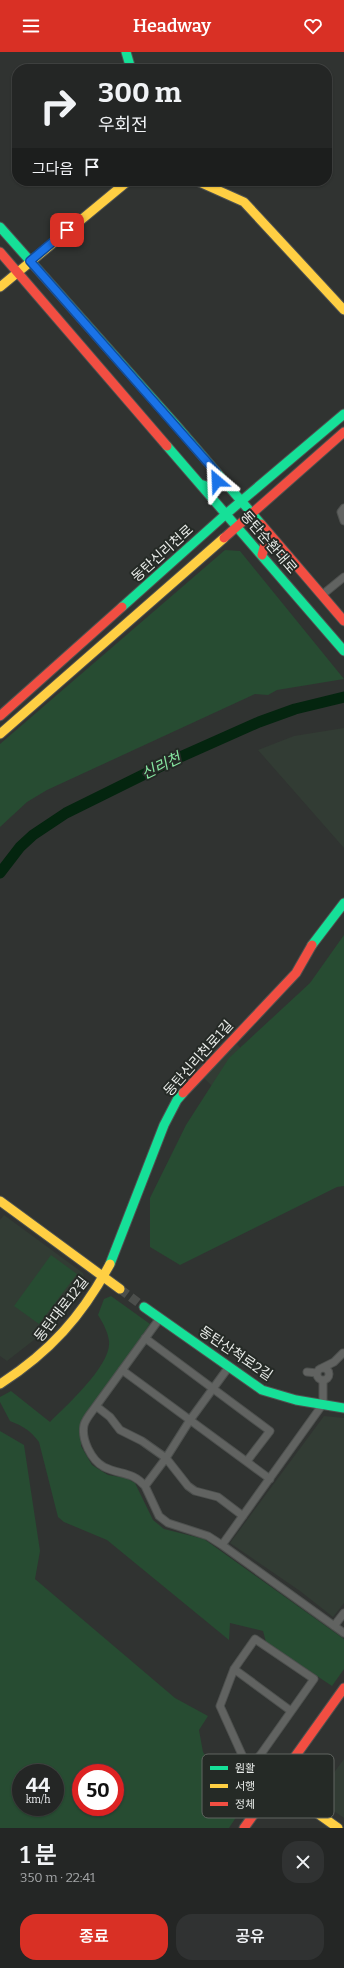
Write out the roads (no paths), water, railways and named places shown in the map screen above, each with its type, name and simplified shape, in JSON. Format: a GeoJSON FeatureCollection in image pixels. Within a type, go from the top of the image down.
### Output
{"type":"FeatureCollection","features":[{"type":"Feature","properties":{"kind":"main road"},"geometry":{"type":"LineString","coordinates":[[126,52],[130,64]]}},
{"type":"Feature","properties":{"kind":"main road"},"geometry":{"type":"LineString","coordinates":[[0,287],[122,186]]}},
{"type":"Feature","properties":{"kind":"main road"},"geometry":{"type":"LineString","coordinates":[[208,186],[244,202],[344,310]]}},
{"type":"Feature","properties":{"kind":"main road","name":"동탄순환대로"},"geometry":{"type":"LineString","coordinates":[[0,227],[251,512],[344,621]]}},
{"type":"Feature","properties":{"kind":"main road","name":"동탄순환대로"},"geometry":{"type":"LineString","coordinates":[[0,252],[344,651]]}},
{"type":"Feature","properties":{"kind":"main road","name":"동탄신리천로"},"geometry":{"type":"LineString","coordinates":[[2,715],[226,514],[344,414]]}},
{"type":"Feature","properties":{"kind":"main road","name":"동탄신리천로"},"geometry":{"type":"LineString","coordinates":[[0,734],[251,512],[344,432]]}},
{"type":"Feature","properties":{"kind":"main road"},"geometry":{"type":"LineString","coordinates":[[200,484],[209,487],[214,486],[217,481],[216,472]]}},
{"type":"Feature","properties":{"kind":"main road"},"geometry":{"type":"LineString","coordinates":[[275,473],[271,480],[274,485],[284,484]]}},
{"type":"Feature","properties":{"kind":"main road"},"geometry":{"type":"LineString","coordinates":[[262,555],[265,544],[270,542],[278,544]]}},
{"type":"Feature","properties":{"kind":"main road"},"geometry":{"type":"LineString","coordinates":[[190,547],[196,546],[200,548],[200,558]]}},
{"type":"Feature","properties":{"kind":"main road"},"geometry":{"type":"LineString","coordinates":[[2,715],[0,719],[1,723],[10,725]]}},
{"type":"Feature","properties":{"kind":"main road","name":"동탄신리천로1길"},"geometry":{"type":"LineString","coordinates":[[103,1277],[118,1244],[164,1125],[177,1100],[195,1078],[296,973],[314,940],[344,903]]}},
{"type":"Feature","properties":{"kind":"main road"},"geometry":{"type":"LineString","coordinates":[[0,1201],[120,1289]]}},
{"type":"Feature","properties":{"kind":"main road","name":"동탄대로12길"},"geometry":{"type":"LineString","coordinates":[[0,1384],[43,1354],[62,1334],[103,1277]]}},
{"type":"Feature","properties":{"kind":"main road","name":"동탄산척로2길"},"geometry":{"type":"LineString","coordinates":[[144,1307],[228,1368],[262,1390],[282,1397],[344,1408]]}},
{"type":"Feature","properties":{"kind":"main road"},"geometry":{"type":"LineString","coordinates":[[297,1754],[344,1688]]}},
{"type":"Feature","properties":{"kind":"main road"},"geometry":{"type":"LineString","coordinates":[[244,1828],[251,1818]]}},
{"type":"Feature","properties":{"kind":"main road"},"geometry":{"type":"LineString","coordinates":[[324,1818],[338,1828]]}},
{"type":"Feature","properties":{"kind":"street"},"geometry":{"type":"LineString","coordinates":[[344,508],[341,512],[344,521]]}},
{"type":"Feature","properties":{"kind":"street"},"geometry":{"type":"LineString","coordinates":[[322,595],[344,576]]}},
{"type":"Feature","properties":{"kind":"street"},"geometry":{"type":"LineString","coordinates":[[160,1318],[84,1424],[84,1435],[87,1447],[95,1461],[104,1467],[133,1476],[145,1486],[159,1516],[168,1523],[208,1536],[344,1634]]}},
{"type":"Feature","properties":{"kind":"street"},"geometry":{"type":"LineString","coordinates":[[145,1338],[270,1430],[247,1461]]}},
{"type":"Feature","properties":{"kind":"street"},"geometry":{"type":"LineString","coordinates":[[222,1545],[323,1404],[322,1380],[318,1377],[343,1353]]}},
{"type":"Feature","properties":{"kind":"street"},"geometry":{"type":"LineString","coordinates":[[145,1486],[228,1368]]}},
{"type":"Feature","properties":{"kind":"street"},"geometry":{"type":"LineString","coordinates":[[122,1370],[270,1479]]}},
{"type":"Feature","properties":{"kind":"street"},"geometry":{"type":"LineString","coordinates":[[306,1372],[323,1371]]}},
{"type":"Feature","properties":{"kind":"street"},"geometry":{"type":"LineString","coordinates":[[96,1406],[110,1417],[120,1430],[142,1441],[166,1458],[188,1486],[223,1500],[243,1516]]}},
{"type":"Feature","properties":{"kind":"street"},"geometry":{"type":"LineString","coordinates":[[334,1626],[344,1613]]}},
{"type":"Feature","properties":{"kind":"street"},"geometry":{"type":"LineString","coordinates":[[242,1754],[220,1706],[234,1670],[255,1640],[314,1679],[259,1754]]}},
{"type":"Feature","properties":{"kind":"street"},"geometry":{"type":"LineString","coordinates":[[234,1670],[291,1711]]}},
{"type":"Feature","properties":{"kind":"waterway","name":"신리천"},"geometry":{"type":"LineString","coordinates":[[0,873],[20,847],[33,835],[66,813],[169,762],[259,722],[295,709],[344,697]]}},
{"type":"Feature","properties":{"kind":"tunnel"},"geometry":{"type":"LineString","coordinates":[[120,1289],[144,1307]]}}]}
